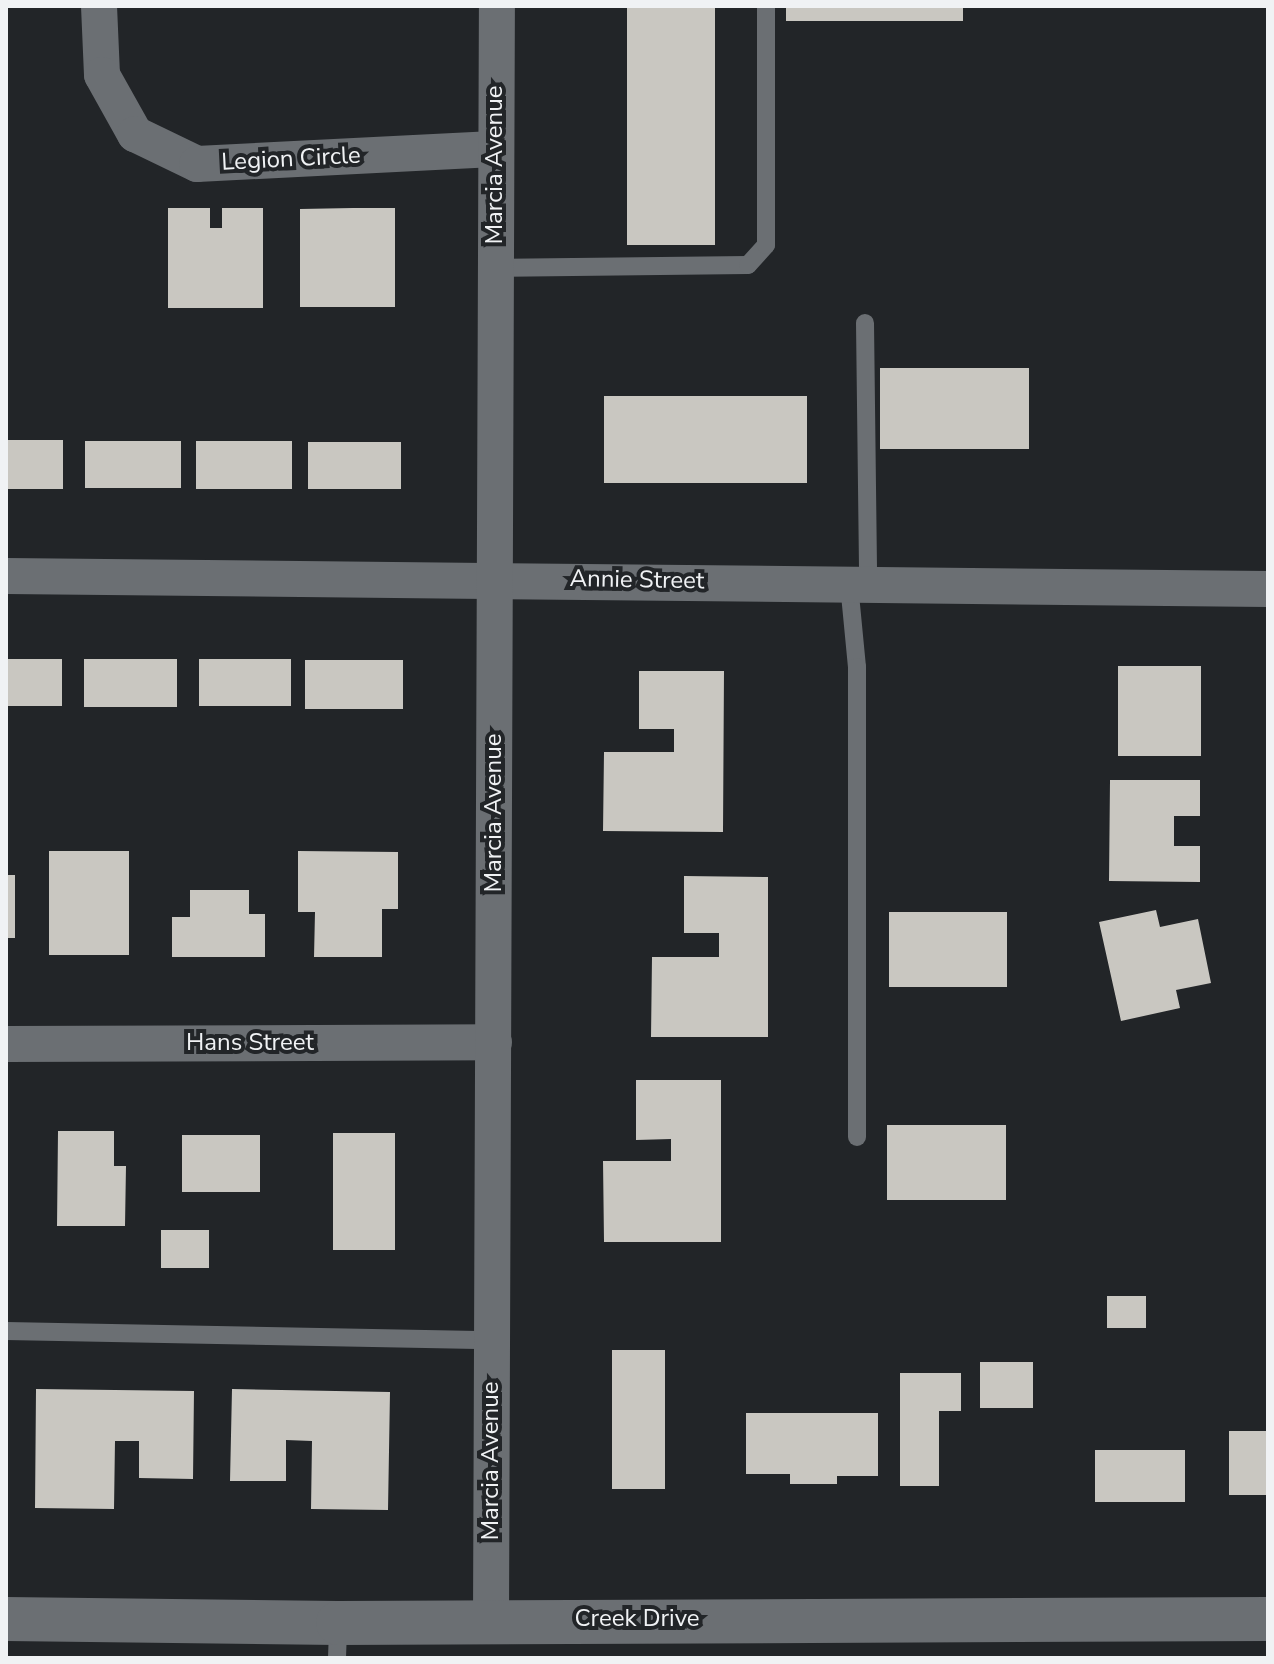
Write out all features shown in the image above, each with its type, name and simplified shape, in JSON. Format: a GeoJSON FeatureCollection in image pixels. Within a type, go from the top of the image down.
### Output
{"type":"FeatureCollection","features":[{"type":"Feature","properties":{"kind":"street","name":"Legion Circle"},"geometry":{"type":"LineString","coordinates":[[99,6],[102,75],[135,134],[197,164],[494,149]]}},
{"type":"Feature","properties":{"kind":"street","name":"Marcia Avenue"},"geometry":{"type":"LineString","coordinates":[[491,1619],[494,149],[497,6]]}},
{"type":"Feature","properties":{"kind":"street","name":"Annie Street"},"geometry":{"type":"LineString","coordinates":[[6,576],[494,578],[1268,589]]}},
{"type":"Feature","properties":{"kind":"street","name":"Hans Street"},"geometry":{"type":"LineString","coordinates":[[6,1044],[494,1042]]}},
{"type":"Feature","properties":{"kind":"street","name":"Creek Drive"},"geometry":{"type":"LineString","coordinates":[[6,1619],[338,1641],[491,1619],[1268,1619]]}},
{"type":"Feature","properties":{"kind":"lane"},"geometry":{"type":"LineString","coordinates":[[495,268],[748,265],[766,245],[766,6]]}},
{"type":"Feature","properties":{"kind":"lane"},"geometry":{"type":"LineString","coordinates":[[857,1137],[857,667],[865,323]]}},
{"type":"Feature","properties":{"kind":"lane"},"geometry":{"type":"LineString","coordinates":[[6,1331],[491,1340]]}},
{"type":"Feature","properties":{"kind":"building"},"geometry":{"type":"Polygon","coordinates":[[[627,6],[715,6],[715,245],[627,245],[627,6]]]}},
{"type":"Feature","properties":{"kind":"building"},"geometry":{"type":"Polygon","coordinates":[[[786,6],[963,6],[963,21],[786,21],[786,6]]]}},
{"type":"Feature","properties":{"kind":"building"},"geometry":{"type":"Polygon","coordinates":[[[168,208],[210,208],[210,228],[222,228],[222,208],[263,208],[263,308],[168,308],[168,208]]]}},
{"type":"Feature","properties":{"kind":"building"},"geometry":{"type":"Polygon","coordinates":[[[395,208],[395,307],[300,307],[300,209],[395,208]]]}},
{"type":"Feature","properties":{"kind":"building"},"geometry":{"type":"Polygon","coordinates":[[[880,368],[1029,368],[1029,449],[880,449],[880,368]]]}},
{"type":"Feature","properties":{"kind":"building"},"geometry":{"type":"Polygon","coordinates":[[[604,396],[807,396],[807,483],[604,483],[604,396]]]}},
{"type":"Feature","properties":{"kind":"building"},"geometry":{"type":"Polygon","coordinates":[[[6,440],[63,440],[63,489],[6,489],[6,440]]]}},
{"type":"Feature","properties":{"kind":"building"},"geometry":{"type":"Polygon","coordinates":[[[85,441],[181,441],[181,488],[85,488],[85,441]]]}},
{"type":"Feature","properties":{"kind":"building"},"geometry":{"type":"Polygon","coordinates":[[[196,441],[292,441],[292,489],[196,489],[196,441]]]}},
{"type":"Feature","properties":{"kind":"building"},"geometry":{"type":"Polygon","coordinates":[[[308,442],[401,442],[401,489],[308,489],[308,442]]]}},
{"type":"Feature","properties":{"kind":"building"},"geometry":{"type":"Polygon","coordinates":[[[6,659],[62,659],[62,706],[6,706],[6,659]]]}},
{"type":"Feature","properties":{"kind":"building"},"geometry":{"type":"Polygon","coordinates":[[[84,659],[177,659],[177,707],[84,707],[84,659]]]}},
{"type":"Feature","properties":{"kind":"building"},"geometry":{"type":"Polygon","coordinates":[[[199,659],[291,659],[291,706],[199,706],[199,659]]]}},
{"type":"Feature","properties":{"kind":"building"},"geometry":{"type":"Polygon","coordinates":[[[305,660],[403,660],[403,709],[305,709],[305,660]]]}},
{"type":"Feature","properties":{"kind":"building"},"geometry":{"type":"Polygon","coordinates":[[[1118,666],[1201,666],[1201,756],[1118,756],[1118,666]]]}},
{"type":"Feature","properties":{"kind":"building"},"geometry":{"type":"Polygon","coordinates":[[[639,671],[724,671],[723,832],[603,831],[604,752],[674,752],[674,729],[639,729],[639,671]]]}},
{"type":"Feature","properties":{"kind":"building"},"geometry":{"type":"Polygon","coordinates":[[[1110,780],[1200,780],[1200,816],[1174,816],[1174,846],[1200,846],[1200,882],[1109,881],[1110,780]]]}},
{"type":"Feature","properties":{"kind":"building"},"geometry":{"type":"Polygon","coordinates":[[[49,851],[129,851],[129,955],[49,955],[49,851]]]}},
{"type":"Feature","properties":{"kind":"building"},"geometry":{"type":"Polygon","coordinates":[[[298,851],[398,852],[398,909],[382,909],[382,957],[314,957],[315,912],[298,912],[298,851]]]}},
{"type":"Feature","properties":{"kind":"building"},"geometry":{"type":"Polygon","coordinates":[[[6,875],[15,875],[15,938],[6,938],[6,875]]]}},
{"type":"Feature","properties":{"kind":"building"},"geometry":{"type":"Polygon","coordinates":[[[684,876],[768,877],[768,1037],[651,1037],[652,957],[719,957],[719,933],[684,933],[684,876]]]}},
{"type":"Feature","properties":{"kind":"building"},"geometry":{"type":"Polygon","coordinates":[[[190,890],[249,890],[249,914],[265,914],[265,957],[172,957],[172,917],[190,917],[190,890]]]}},
{"type":"Feature","properties":{"kind":"building"},"geometry":{"type":"Polygon","coordinates":[[[1156,910],[1160,927],[1198,919],[1211,983],[1176,990],[1180,1008],[1121,1021],[1099,922],[1156,910]]]}},
{"type":"Feature","properties":{"kind":"building"},"geometry":{"type":"Polygon","coordinates":[[[889,912],[1007,912],[1007,987],[889,987],[889,912]]]}},
{"type":"Feature","properties":{"kind":"building"},"geometry":{"type":"Polygon","coordinates":[[[636,1080],[721,1080],[721,1242],[604,1242],[603,1161],[671,1161],[671,1139],[636,1140],[636,1080]]]}},
{"type":"Feature","properties":{"kind":"building"},"geometry":{"type":"Polygon","coordinates":[[[887,1125],[1006,1125],[1006,1200],[887,1200],[887,1125]]]}},
{"type":"Feature","properties":{"kind":"building"},"geometry":{"type":"Polygon","coordinates":[[[58,1131],[114,1131],[114,1166],[126,1166],[125,1226],[57,1226],[58,1131]]]}},
{"type":"Feature","properties":{"kind":"building"},"geometry":{"type":"Polygon","coordinates":[[[333,1133],[395,1133],[395,1250],[333,1250],[333,1133]]]}},
{"type":"Feature","properties":{"kind":"building"},"geometry":{"type":"Polygon","coordinates":[[[182,1135],[260,1135],[260,1192],[182,1192],[182,1135]]]}},
{"type":"Feature","properties":{"kind":"building"},"geometry":{"type":"Polygon","coordinates":[[[161,1230],[209,1230],[209,1268],[161,1268],[161,1230]]]}},
{"type":"Feature","properties":{"kind":"building"},"geometry":{"type":"Polygon","coordinates":[[[1107,1296],[1146,1296],[1146,1328],[1107,1328],[1107,1296]]]}},
{"type":"Feature","properties":{"kind":"building"},"geometry":{"type":"Polygon","coordinates":[[[612,1350],[665,1350],[665,1489],[612,1489],[612,1350]]]}},
{"type":"Feature","properties":{"kind":"building"},"geometry":{"type":"Polygon","coordinates":[[[980,1362],[1033,1362],[1033,1408],[980,1408],[980,1362]]]}},
{"type":"Feature","properties":{"kind":"building"},"geometry":{"type":"Polygon","coordinates":[[[900,1373],[961,1373],[961,1411],[939,1411],[939,1486],[900,1486],[900,1373]]]}},
{"type":"Feature","properties":{"kind":"building"},"geometry":{"type":"Polygon","coordinates":[[[36,1389],[194,1391],[193,1479],[139,1478],[139,1441],[115,1441],[114,1509],[35,1508],[36,1389]]]}},
{"type":"Feature","properties":{"kind":"building"},"geometry":{"type":"Polygon","coordinates":[[[232,1389],[390,1392],[388,1510],[311,1509],[312,1441],[286,1440],[286,1481],[230,1481],[232,1389]]]}},
{"type":"Feature","properties":{"kind":"building"},"geometry":{"type":"Polygon","coordinates":[[[746,1413],[878,1413],[878,1476],[837,1476],[837,1484],[790,1484],[790,1474],[746,1474],[746,1413]]]}},
{"type":"Feature","properties":{"kind":"building"},"geometry":{"type":"Polygon","coordinates":[[[1229,1431],[1268,1431],[1268,1495],[1229,1495],[1229,1431]]]}},
{"type":"Feature","properties":{"kind":"building"},"geometry":{"type":"Polygon","coordinates":[[[1095,1450],[1185,1450],[1185,1502],[1095,1502],[1095,1450]]]}}]}
